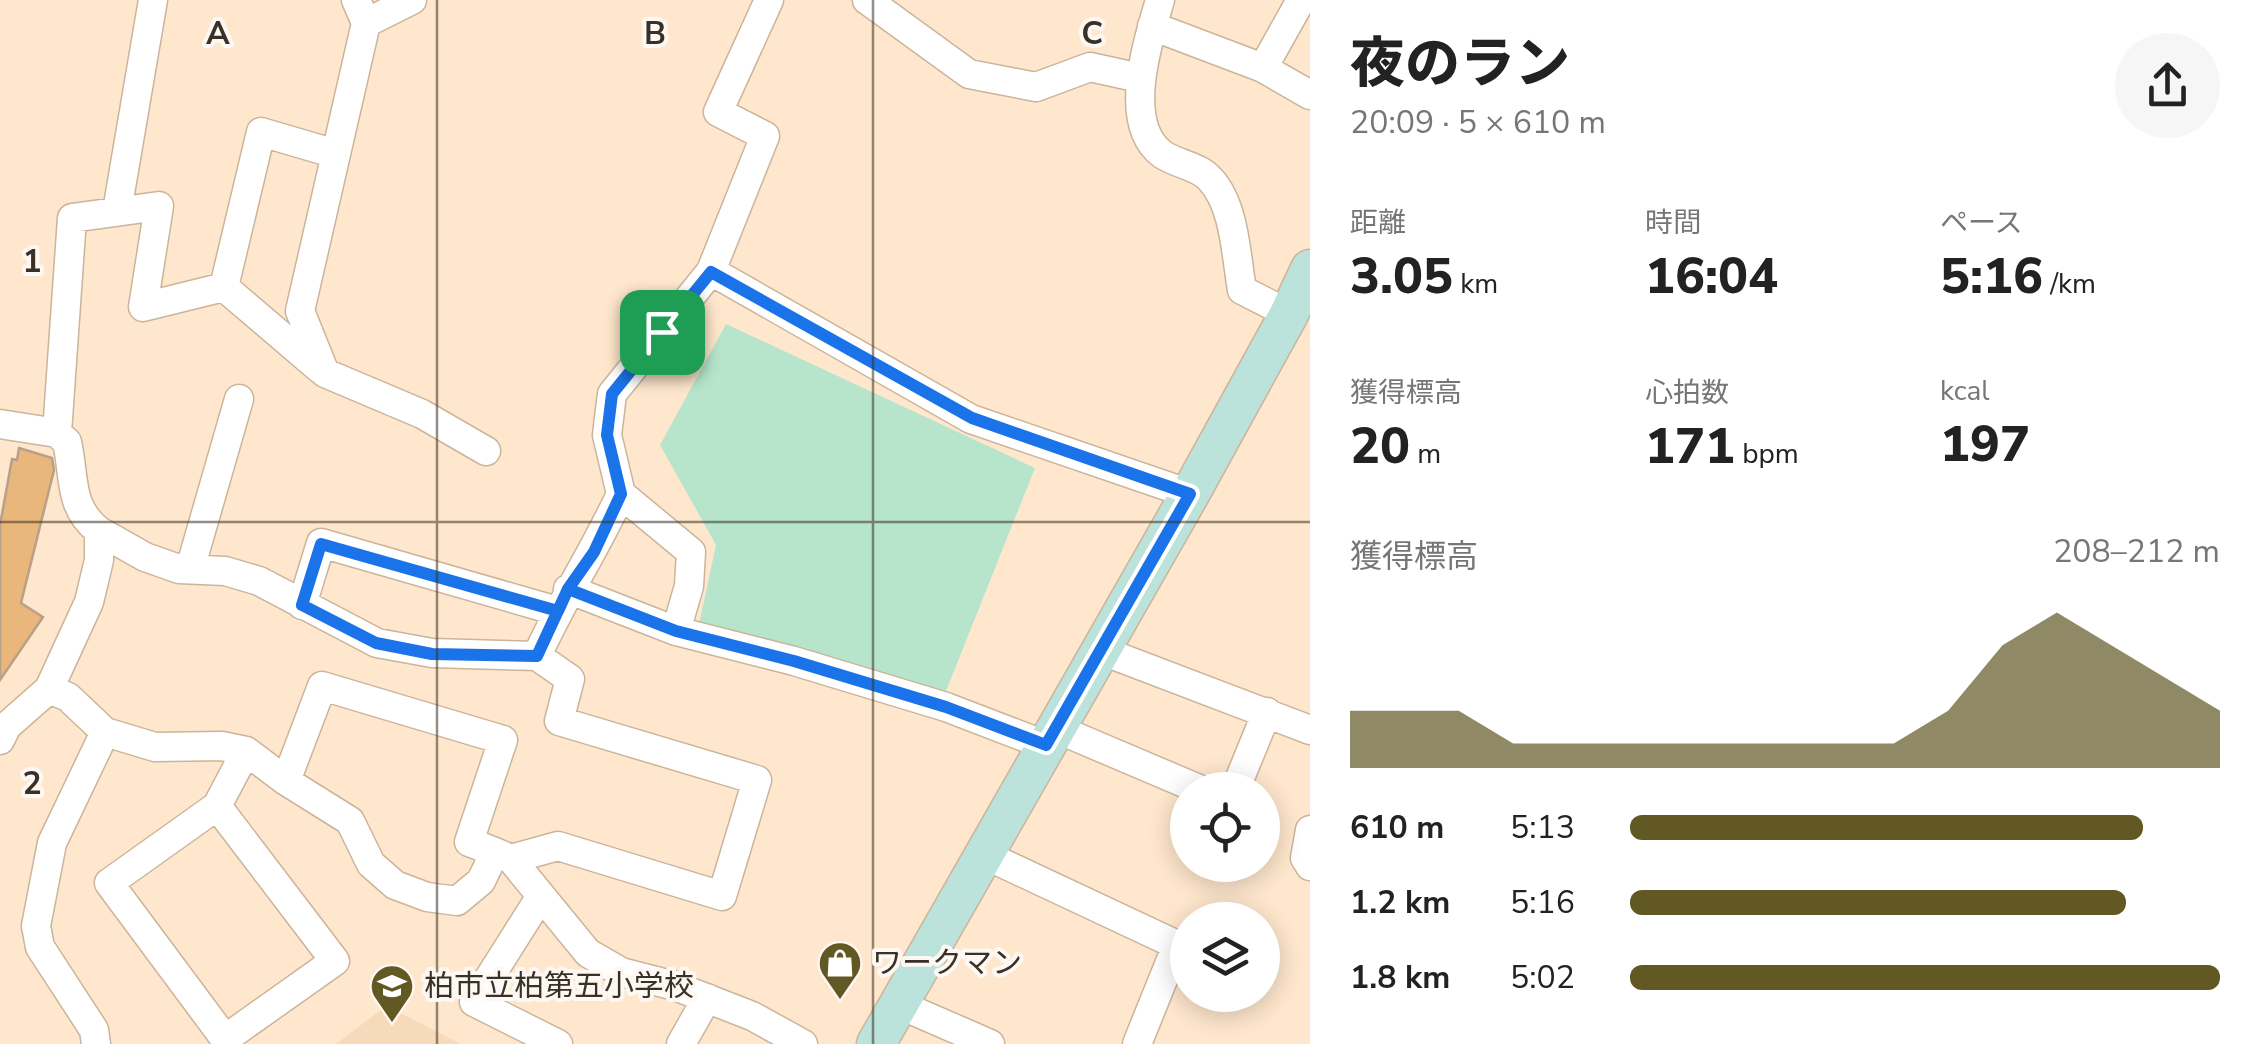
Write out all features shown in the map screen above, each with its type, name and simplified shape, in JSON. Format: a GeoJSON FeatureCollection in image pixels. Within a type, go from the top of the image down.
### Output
{"type":"FeatureCollection","features":[{"type":"Feature","properties":{"kind":"street"},"geometry":{"type":"LineString","coordinates":[[117,211],[153,0]]}},
{"type":"Feature","properties":{"kind":"street"},"geometry":{"type":"LineString","coordinates":[[325,373],[300,312],[336,154],[361,11],[412,0]]}},
{"type":"Feature","properties":{"kind":"street"},"geometry":{"type":"LineString","coordinates":[[676,631],[689,586],[691,552],[621,494],[607,435],[612,394],[711,272],[765,136],[718,112],[769,0]]}},
{"type":"Feature","properties":{"kind":"street"},"geometry":{"type":"LineString","coordinates":[[867,0],[969,74],[1036,87],[1090,67],[1140,78]]}},
{"type":"Feature","properties":{"kind":"street"},"geometry":{"type":"LineString","coordinates":[[1264,68],[1301,0]]}},
{"type":"Feature","properties":{"kind":"street"},"geometry":{"type":"LineString","coordinates":[[1290,314],[1242,290],[1225,205],[1210,177],[1163,154],[1145,136],[1140,78],[1156,13],[1310,94]]}},
{"type":"Feature","properties":{"kind":"street"},"geometry":{"type":"LineString","coordinates":[[224,287],[261,132],[336,154]]}},
{"type":"Feature","properties":{"kind":"street"},"geometry":{"type":"LineString","coordinates":[[56,434],[72,218],[159,206],[143,307],[224,287]]}},
{"type":"Feature","properties":{"kind":"street"},"geometry":{"type":"LineString","coordinates":[[711,272],[972,418],[1190,494]]}},
{"type":"Feature","properties":{"kind":"street"},"geometry":{"type":"LineString","coordinates":[[876,1044],[1190,494],[1290,314],[1309,272]]}},
{"type":"Feature","properties":{"kind":"street"},"geometry":{"type":"LineString","coordinates":[[224,287],[325,373],[422,414],[486,450]]}},
{"type":"Feature","properties":{"kind":"street"},"geometry":{"type":"LineString","coordinates":[[190,570],[239,399]]}},
{"type":"Feature","properties":{"kind":"street"},"geometry":{"type":"LineString","coordinates":[[0,424],[56,434],[67,442],[77,507],[83,518],[98,531],[145,557],[180,570],[225,571],[259,580],[376,643],[432,654],[537,656],[570,679],[559,721],[757,780],[722,896],[558,846],[503,856],[458,901],[427,897],[394,885],[371,864],[350,821],[286,782],[246,751],[222,746],[155,747],[105,732],[86,711],[49,689]]}},
{"type":"Feature","properties":{"kind":"street"},"geometry":{"type":"LineString","coordinates":[[537,656],[621,494]]}},
{"type":"Feature","properties":{"kind":"street"},"geometry":{"type":"LineString","coordinates":[[0,740],[7,726],[49,689],[89,602],[98,560],[98,531]]}},
{"type":"Feature","properties":{"kind":"street"},"geometry":{"type":"LineString","coordinates":[[302,605],[321,544],[563,600],[794,661],[1050,736],[1170,779]]}},
{"type":"Feature","properties":{"kind":"street"},"geometry":{"type":"LineString","coordinates":[[1100,650],[1310,730]]}},
{"type":"Feature","properties":{"kind":"street"},"geometry":{"type":"LineString","coordinates":[[286,782],[322,686],[502,740],[469,842],[503,856],[588,953],[621,972],[752,1016],[803,1044]]}},
{"type":"Feature","properties":{"kind":"street"},"geometry":{"type":"LineString","coordinates":[[1242,772],[1267,712]]}},
{"type":"Feature","properties":{"kind":"street"},"geometry":{"type":"LineString","coordinates":[[96,1044],[94,1030],[40,947],[36,926],[52,843],[105,732]]}},
{"type":"Feature","properties":{"kind":"street"},"geometry":{"type":"LineString","coordinates":[[216,806],[335,961],[225,1040],[109,883],[216,806],[246,751]]}},
{"type":"Feature","properties":{"kind":"street"},"geometry":{"type":"LineString","coordinates":[[1310,830],[1306,858],[1310,866]]}},
{"type":"Feature","properties":{"kind":"street"},"geometry":{"type":"LineString","coordinates":[[983,854],[1177,945],[1137,1044]]}},
{"type":"Feature","properties":{"kind":"street"},"geometry":{"type":"LineString","coordinates":[[541,896],[474,1002],[558,1044]]}},
{"type":"Feature","properties":{"kind":"street"},"geometry":{"type":"LineString","coordinates":[[681,1044],[707,998]]}},
{"type":"Feature","properties":{"kind":"street"},"geometry":{"type":"LineString","coordinates":[[898,1004],[990,1044]]}},
{"type":"Feature","properties":{"kind":"shaded area","name":"柏市立柏第五小学校"},"geometry":{"type":"Polygon","coordinates":[[[386,1006],[455,1041],[460,1044],[336,1044],[386,1006]]]}},
{"type":"Feature","properties":{"kind":"green space"},"geometry":{"type":"Polygon","coordinates":[[[726,324],[1035,468],[942,701],[699,624],[716,545],[660,445],[726,324]]]}},
{"type":"Feature","properties":{"kind":"building"},"geometry":{"type":"Polygon","coordinates":[[[19,448],[52,458],[54,470],[21,603],[43,617],[0,680],[0,525],[12,459],[17,460],[19,448]]]}},
{"type":"Feature","properties":{"kind":"place","name":"ワークマン"},"geometry":{"type":"Point","coordinates":[840,1001]}},
{"type":"Feature","properties":{"kind":"place","name":"柏市立柏第五小学校"},"geometry":{"type":"Point","coordinates":[392,1024]}},
{"type":"Feature","properties":{"kind":"route"},"geometry":{"type":"LineString","coordinates":[[662,332],[612,394],[607,435],[621,494],[594,552],[568,589],[558,611],[537,656],[432,654],[376,643],[302,605],[321,544],[558,611],[568,589],[676,631],[794,661],[946,707],[1046,745],[1190,494],[972,418],[711,272],[662,332]]}}]}
